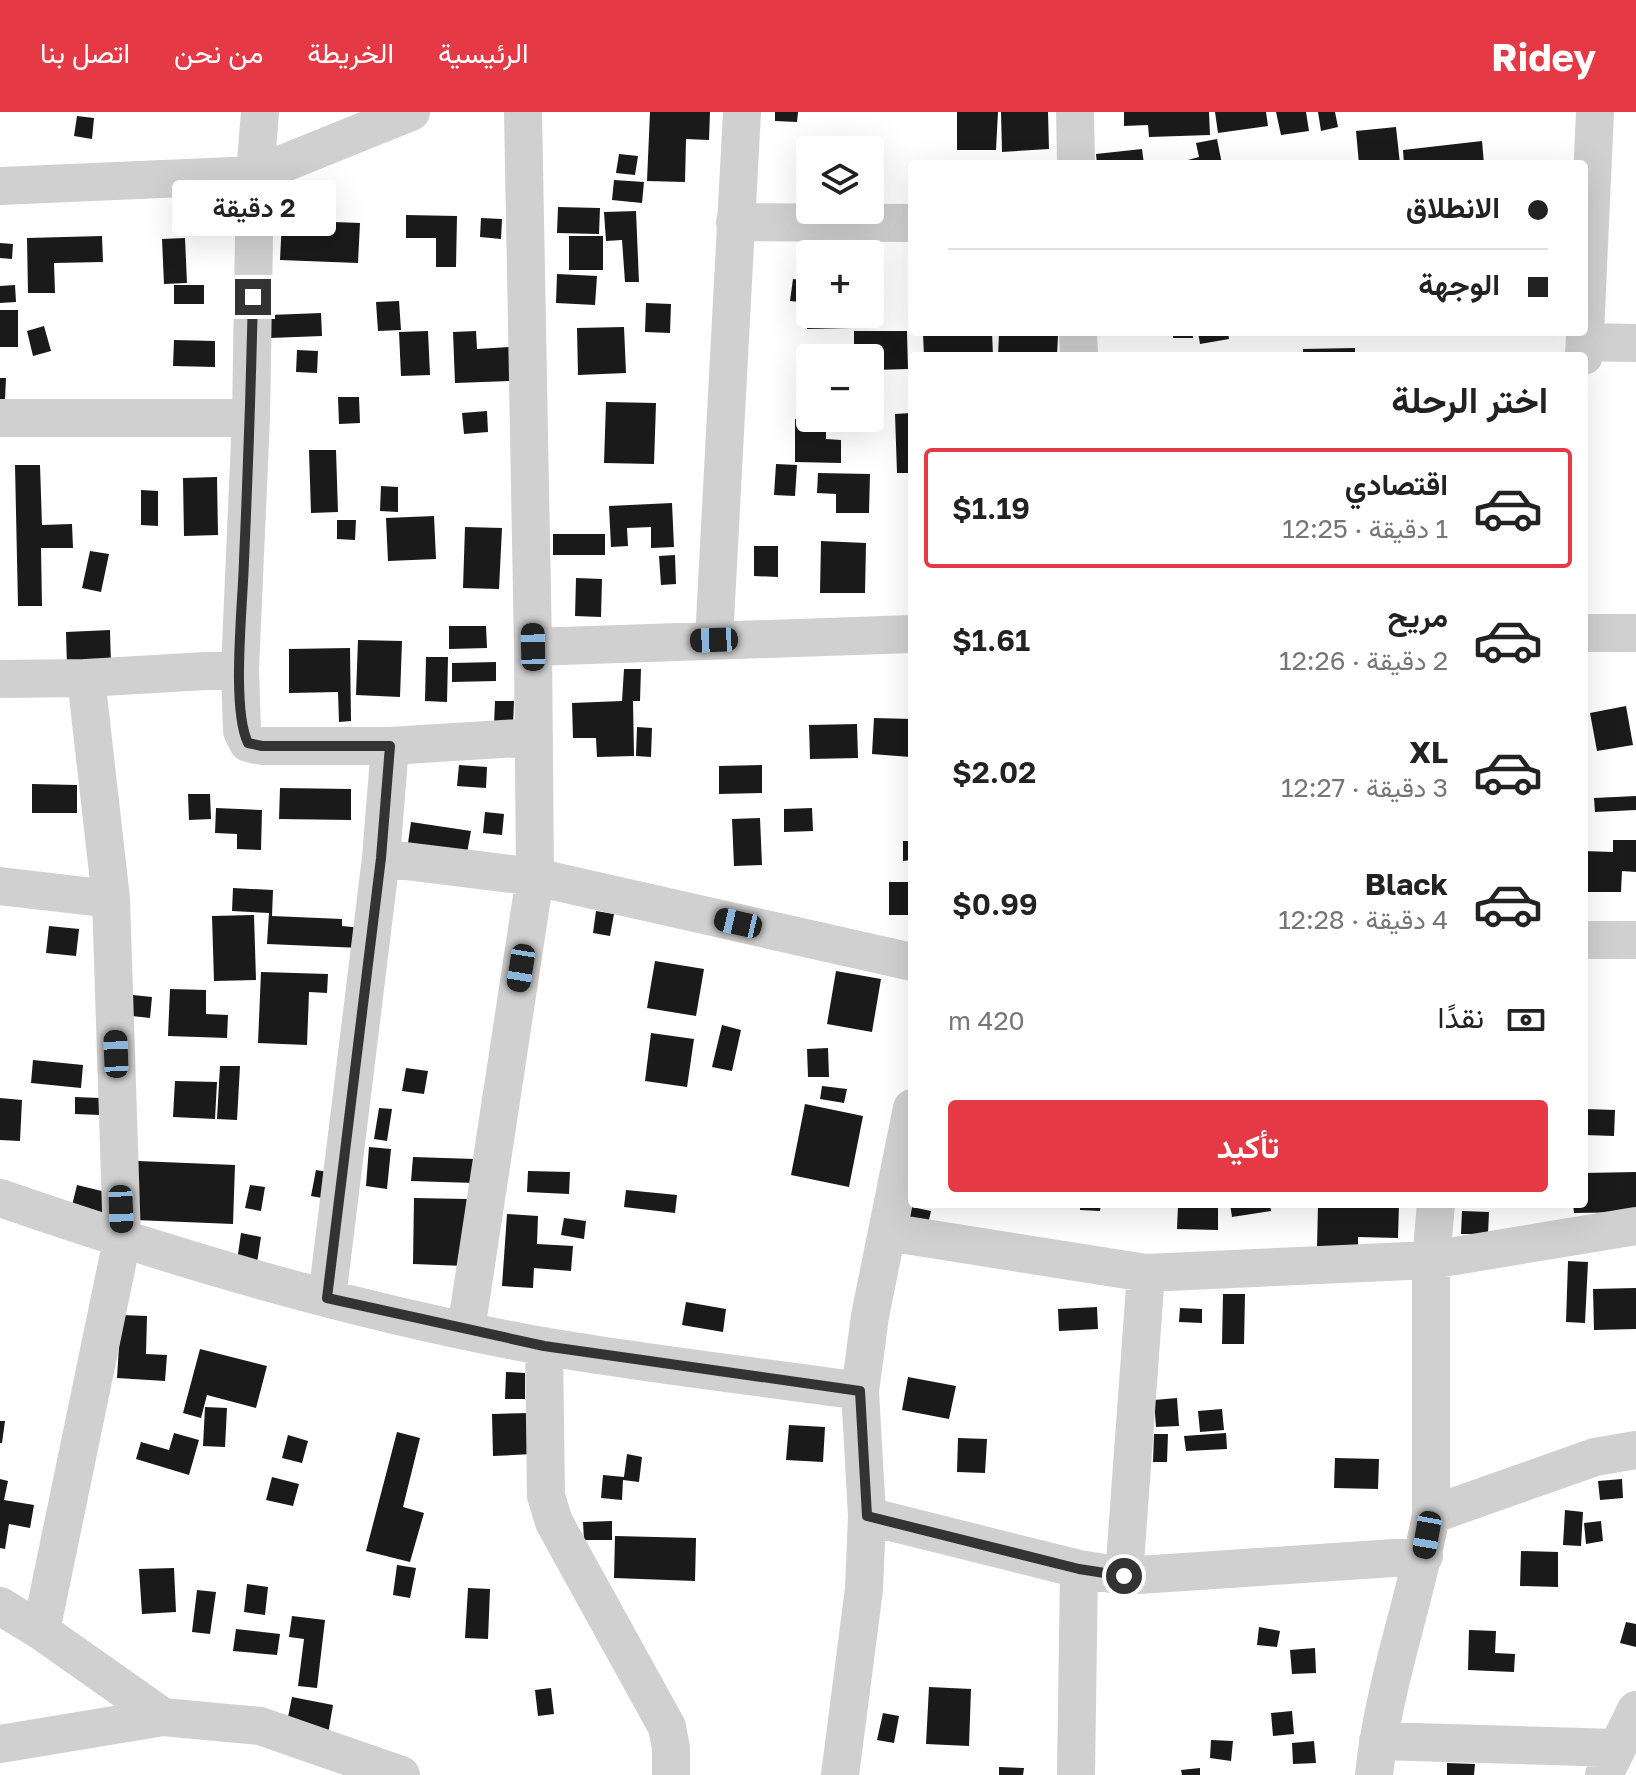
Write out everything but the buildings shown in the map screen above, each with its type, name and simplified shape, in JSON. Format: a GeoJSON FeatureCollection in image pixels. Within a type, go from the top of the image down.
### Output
{"type":"FeatureCollection","features":[{"type":"Feature","properties":{"kind":"street"},"geometry":{"type":"LineString","coordinates":[[260,112],[255,175],[251,418],[240,669],[242,731],[248,743],[262,746],[390,746],[534,737]]}},
{"type":"Feature","properties":{"kind":"street"},"geometry":{"type":"LineString","coordinates":[[0,186],[255,175],[411,112]]}},
{"type":"Feature","properties":{"kind":"street"},"geometry":{"type":"LineString","coordinates":[[466,1330],[535,877],[523,112]]}},
{"type":"Feature","properties":{"kind":"street"},"geometry":{"type":"LineString","coordinates":[[714,640],[742,112]]}},
{"type":"Feature","properties":{"kind":"street"},"geometry":{"type":"LineString","coordinates":[[1075,112],[1076,160]]}},
{"type":"Feature","properties":{"kind":"street"},"geometry":{"type":"LineString","coordinates":[[1588,263],[1595,112]]}},
{"type":"Feature","properties":{"kind":"street"},"geometry":{"type":"LineString","coordinates":[[735,222],[908,223]]}},
{"type":"Feature","properties":{"kind":"street"},"geometry":{"type":"LineString","coordinates":[[1584,349],[1636,343]]}},
{"type":"Feature","properties":{"kind":"street"},"geometry":{"type":"LineString","coordinates":[[0,418],[251,418]]}},
{"type":"Feature","properties":{"kind":"street"},"geometry":{"type":"LineString","coordinates":[[1588,633],[1636,633]]}},
{"type":"Feature","properties":{"kind":"street"},"geometry":{"type":"LineString","coordinates":[[533,647],[908,634]]}},
{"type":"Feature","properties":{"kind":"street"},"geometry":{"type":"LineString","coordinates":[[0,679],[86,678],[240,669]]}},
{"type":"Feature","properties":{"kind":"street"},"geometry":{"type":"LineString","coordinates":[[41,1631],[122,1240],[111,899],[86,678]]}},
{"type":"Feature","properties":{"kind":"street"},"geometry":{"type":"LineString","coordinates":[[327,1298],[381,858],[390,746]]}},
{"type":"Feature","properties":{"kind":"street"},"geometry":{"type":"LineString","coordinates":[[381,858],[535,877],[908,961]]}},
{"type":"Feature","properties":{"kind":"street"},"geometry":{"type":"LineString","coordinates":[[0,886],[111,899]]}},
{"type":"Feature","properties":{"kind":"street"},"geometry":{"type":"LineString","coordinates":[[1588,940],[1636,940]]}},
{"type":"Feature","properties":{"kind":"street"},"geometry":{"type":"LineString","coordinates":[[840,1775],[864,1589],[867,1516],[860,1391],[870,1316],[908,1128]]}},
{"type":"Feature","properties":{"kind":"street"},"geometry":{"type":"LineString","coordinates":[[0,1198],[122,1240],[327,1298],[466,1330],[544,1346],[860,1391]]}},
{"type":"Feature","properties":{"kind":"street"},"geometry":{"type":"LineString","coordinates":[[1436,1208],[1431,1260],[1431,1515],[1376,1758],[1610,1762],[1636,1710]]}},
{"type":"Feature","properties":{"kind":"street"},"geometry":{"type":"LineString","coordinates":[[887,1232],[1146,1273],[1431,1260],[1636,1226]]}},
{"type":"Feature","properties":{"kind":"street"},"geometry":{"type":"LineString","coordinates":[[1124,1576],[1146,1273]]}},
{"type":"Feature","properties":{"kind":"street"},"geometry":{"type":"LineString","coordinates":[[544,1346],[546,1496],[554,1522],[667,1727],[671,1775]]}},
{"type":"Feature","properties":{"kind":"street"},"geometry":{"type":"LineString","coordinates":[[1431,1515],[1595,1457],[1636,1450]]}},
{"type":"Feature","properties":{"kind":"street"},"geometry":{"type":"LineString","coordinates":[[867,1516],[1079,1569],[1124,1576],[1424,1556]]}},
{"type":"Feature","properties":{"kind":"street"},"geometry":{"type":"LineString","coordinates":[[1076,1775],[1079,1569]]}},
{"type":"Feature","properties":{"kind":"street"},"geometry":{"type":"LineString","coordinates":[[0,1606],[41,1631],[163,1717]]}},
{"type":"Feature","properties":{"kind":"street"},"geometry":{"type":"LineString","coordinates":[[0,1744],[163,1717],[260,1726],[398,1775]]}},
{"type":"Feature","properties":{"kind":"route"},"geometry":{"type":"LineString","coordinates":[[253,297],[240,669],[242,731],[248,743],[262,746],[390,746],[381,858],[327,1298],[544,1346],[860,1391],[867,1516],[1079,1569],[1124,1576]]}}]}
